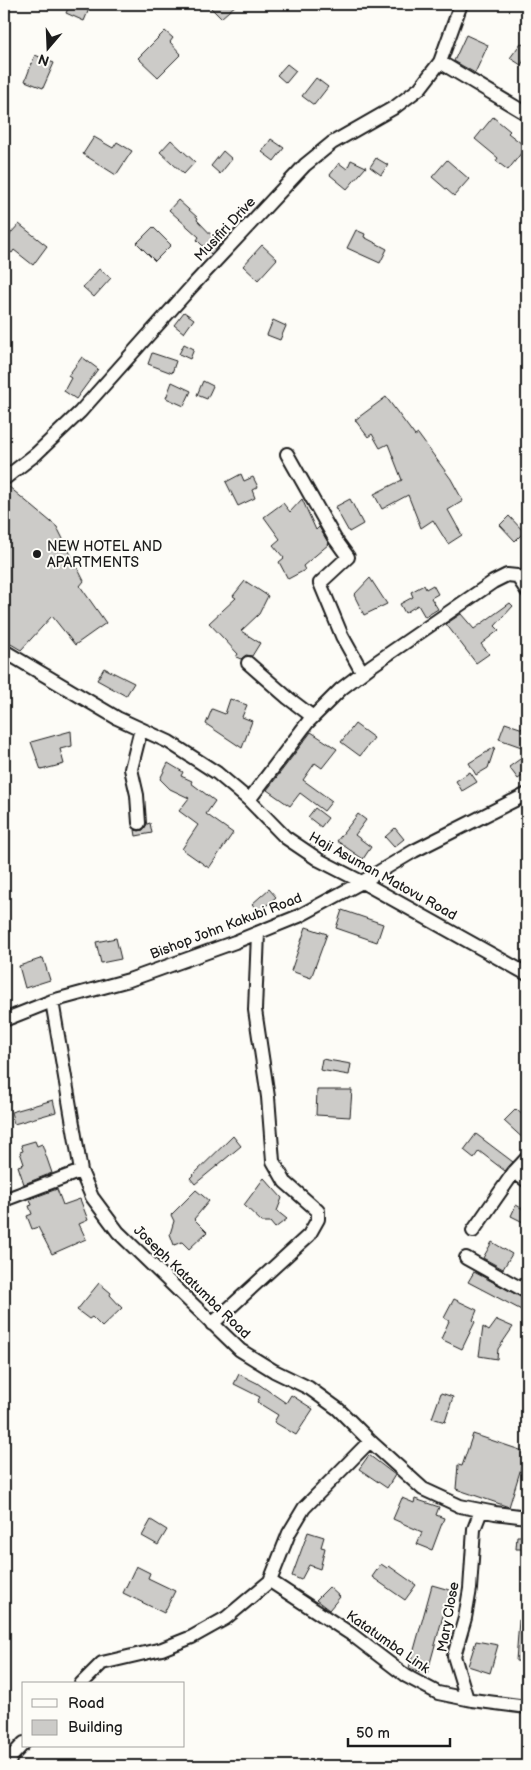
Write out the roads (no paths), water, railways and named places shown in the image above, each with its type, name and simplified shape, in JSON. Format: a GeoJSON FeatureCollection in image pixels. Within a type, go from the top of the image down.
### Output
{"type":"FeatureCollection","features":[{"type":"Feature","properties":{"kind":"street","name":"Musifiri Drive"},"geometry":{"type":"LineString","coordinates":[[4,479],[36,454],[80,412],[194,284],[306,165],[332,143],[395,107],[420,88],[440,62],[461,4]]}},
{"type":"Feature","properties":{"kind":"street"},"geometry":{"type":"LineString","coordinates":[[440,62],[527,114]]}},
{"type":"Feature","properties":{"kind":"street"},"geometry":{"type":"LineString","coordinates":[[287,454],[335,539],[348,558],[320,582],[342,636],[362,672]]}},
{"type":"Feature","properties":{"kind":"street"},"geometry":{"type":"LineString","coordinates":[[249,800],[314,717],[340,689],[362,672],[493,582],[507,575],[517,576],[527,592]]}},
{"type":"Feature","properties":{"kind":"street","name":"Haji Asuman Matovu Road"},"geometry":{"type":"LineString","coordinates":[[4,651],[117,718],[169,742],[217,773],[249,800],[285,837],[319,860],[527,974]]}},
{"type":"Feature","properties":{"kind":"street"},"geometry":{"type":"LineString","coordinates":[[248,663],[288,698],[314,717]]}},
{"type":"Feature","properties":{"kind":"street"},"geometry":{"type":"LineString","coordinates":[[139,823],[131,769],[141,729]]}},
{"type":"Feature","properties":{"kind":"street","name":"Bishop John Kakubi Road"},"geometry":{"type":"LineString","coordinates":[[4,1020],[52,1001],[128,980],[258,933],[299,916],[414,851],[527,794]]}},
{"type":"Feature","properties":{"kind":"street"},"geometry":{"type":"LineString","coordinates":[[212,1324],[309,1235],[318,1219],[318,1211],[285,1182],[273,1161],[268,1097],[255,1010],[258,933]]}},
{"type":"Feature","properties":{"kind":"street","name":"Joseph Katatumba Road"},"geometry":{"type":"LineString","coordinates":[[52,1001],[81,1171],[92,1197],[118,1232],[240,1350],[274,1371],[309,1388],[338,1408],[370,1441],[424,1489],[460,1506],[527,1516]]}},
{"type":"Feature","properties":{"kind":"street"},"geometry":{"type":"LineString","coordinates":[[472,1231],[514,1172],[527,1158]]}},
{"type":"Feature","properties":{"kind":"street"},"geometry":{"type":"LineString","coordinates":[[4,1200],[81,1171]]}},
{"type":"Feature","properties":{"kind":"street"},"geometry":{"type":"LineString","coordinates":[[514,1172],[527,1181]]}},
{"type":"Feature","properties":{"kind":"street"},"geometry":{"type":"LineString","coordinates":[[466,1258],[527,1292]]}},
{"type":"Feature","properties":{"kind":"street"},"geometry":{"type":"LineString","coordinates":[[83,1682],[102,1663],[162,1649],[192,1637],[226,1618],[270,1582],[290,1533],[304,1508],[370,1441]]}},
{"type":"Feature","properties":{"kind":"street","name":"Mary Close"},"geometry":{"type":"LineString","coordinates":[[467,1699],[454,1656],[465,1618],[470,1589],[474,1529],[481,1510]]}},
{"type":"Feature","properties":{"kind":"street","name":"Katatumba Link"},"geometry":{"type":"LineString","coordinates":[[270,1582],[351,1634],[406,1676],[438,1693],[527,1707]]}},
{"type":"Feature","properties":{"kind":"street"},"geometry":{"type":"LineString","coordinates":[[8,1766],[11,1757],[22,1745]]}},
{"type":"Feature","properties":{"kind":"place","name":"NEW HOTEL AND APARTMENTS"},"geometry":{"type":"Point","coordinates":[37,554]}}]}
